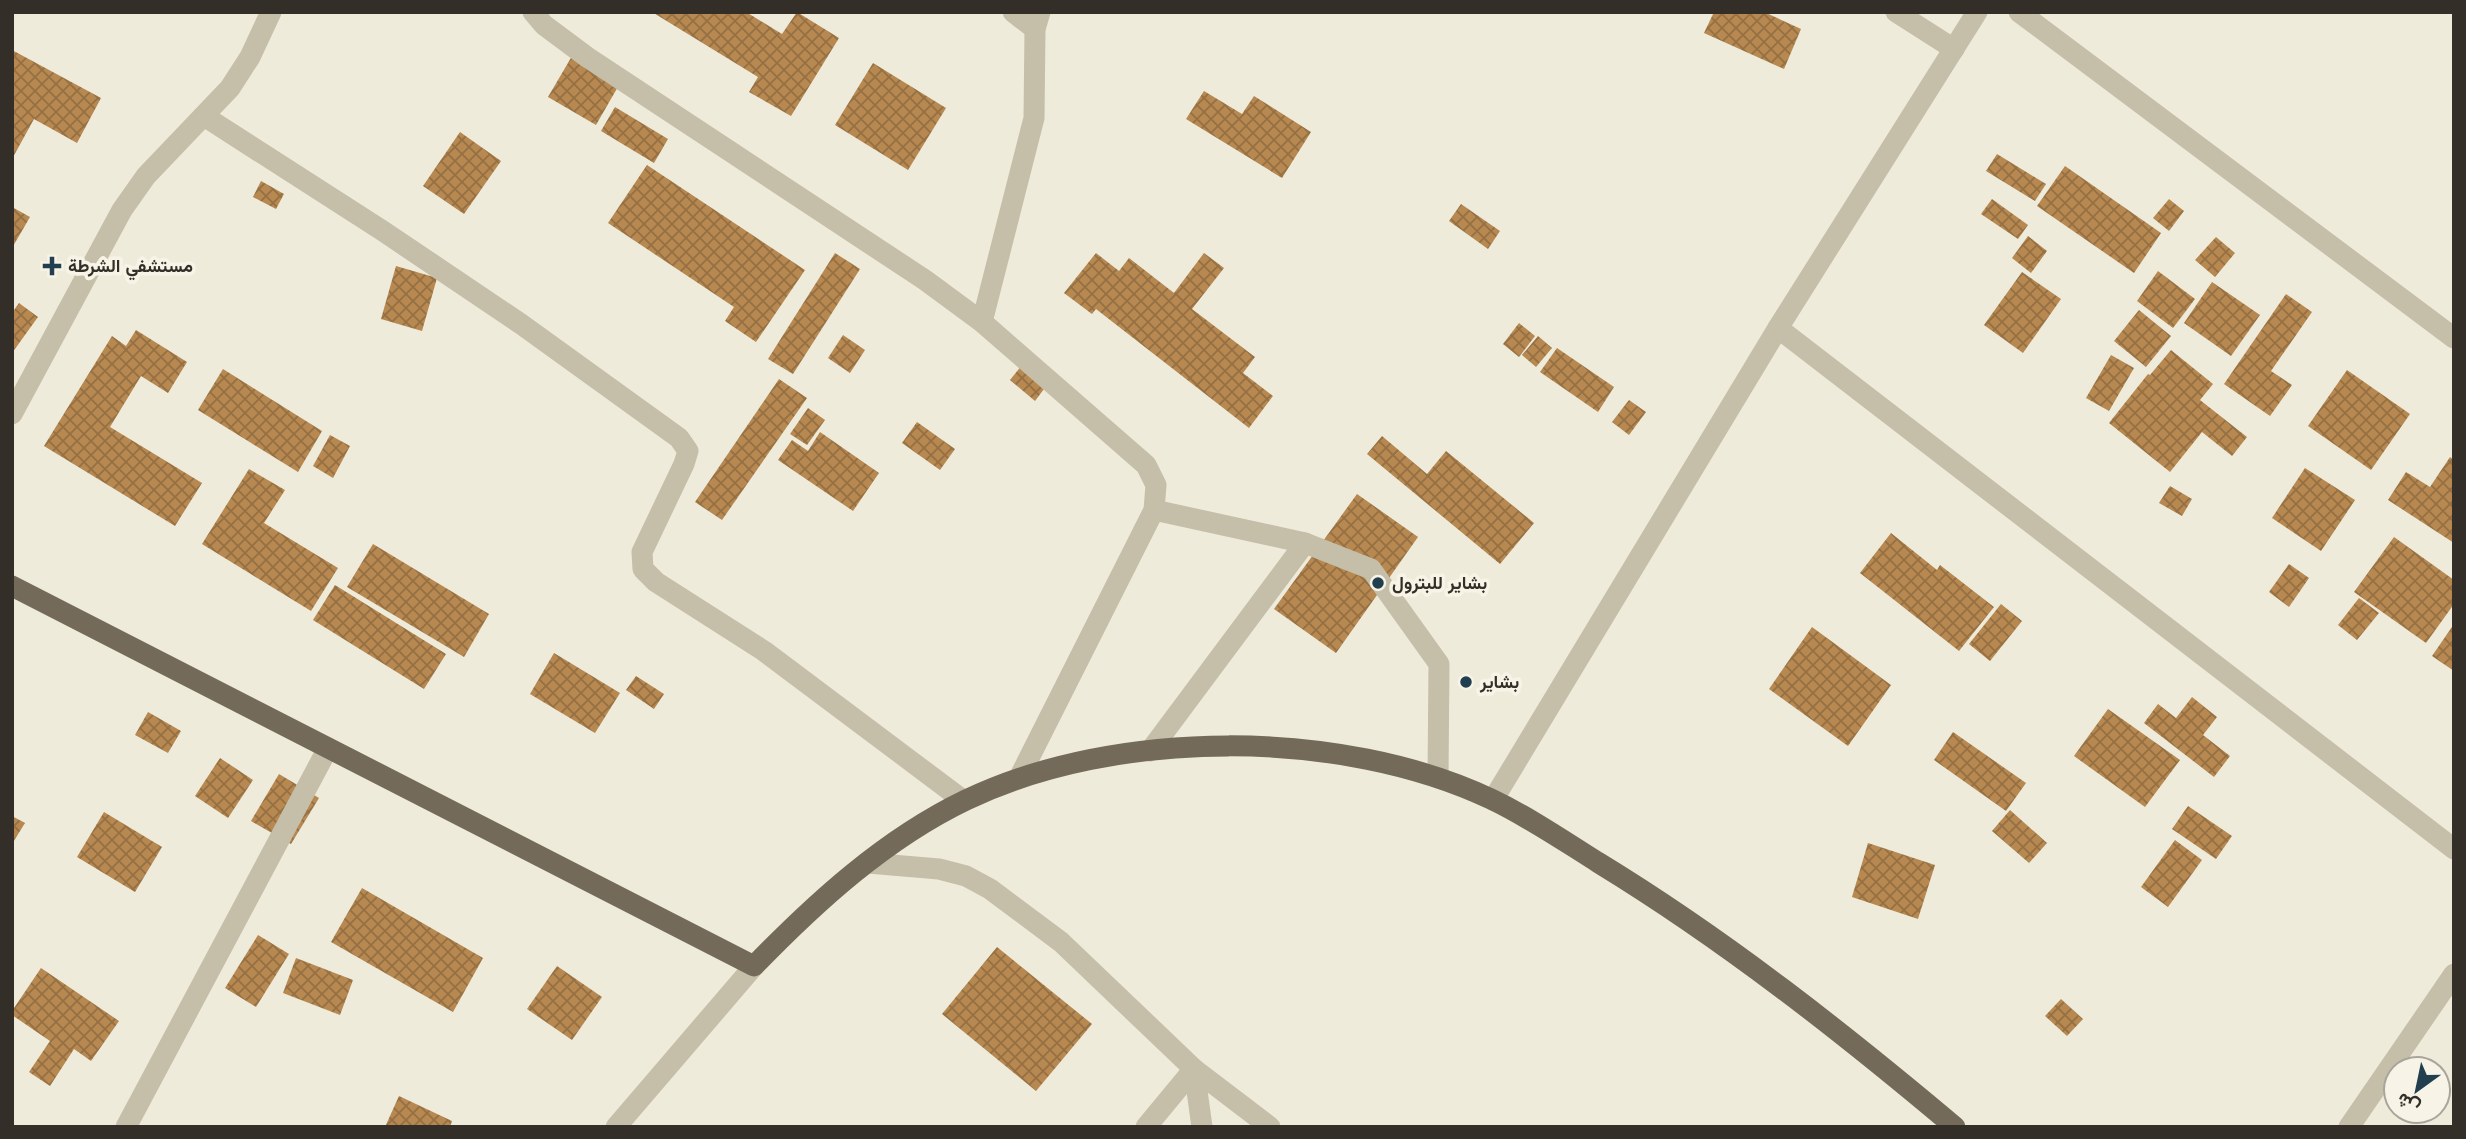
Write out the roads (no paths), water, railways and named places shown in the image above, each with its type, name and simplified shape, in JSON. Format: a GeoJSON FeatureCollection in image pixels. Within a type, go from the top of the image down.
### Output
{"type":"FeatureCollection","features":[{"type":"Feature","properties":{"kind":"main road"},"geometry":{"type":"LineString","coordinates":[[12,586],[754,966],[797,922],[868,863],[917,827],[964,801],[1020,776],[1088,760],[1216,745],[1282,747],[1358,758],[1438,778],[1493,800],[1668,905],[1767,977],[1955,1127]]}},
{"type":"Feature","properties":{"kind":"street"},"geometry":{"type":"LineString","coordinates":[[12,414],[122,210],[146,176],[230,88],[250,57],[271,12]]}},
{"type":"Feature","properties":{"kind":"street"},"geometry":{"type":"LineString","coordinates":[[533,12],[544,25],[587,57],[925,280],[982,322],[1146,465],[1156,485],[1154,510],[1020,776]]}},
{"type":"Feature","properties":{"kind":"street"},"geometry":{"type":"LineString","coordinates":[[982,322],[1034,118],[1038,21],[1013,12]]}},
{"type":"Feature","properties":{"kind":"street"},"geometry":{"type":"LineString","coordinates":[[1896,12],[1954,49]]}},
{"type":"Feature","properties":{"kind":"street"},"geometry":{"type":"LineString","coordinates":[[1493,800],[1778,328],[1977,12]]}},
{"type":"Feature","properties":{"kind":"street"},"geometry":{"type":"LineString","coordinates":[[2019,12],[2454,338]]}},
{"type":"Feature","properties":{"kind":"street"},"geometry":{"type":"LineString","coordinates":[[204,116],[383,231],[679,439],[688,451],[642,552],[643,569],[656,582],[764,651],[964,801]]}},
{"type":"Feature","properties":{"kind":"street"},"geometry":{"type":"LineString","coordinates":[[1778,328],[2454,849]]}},
{"type":"Feature","properties":{"kind":"street"},"geometry":{"type":"LineString","coordinates":[[1154,510],[1305,543],[1371,569],[1439,664],[1438,778]]}},
{"type":"Feature","properties":{"kind":"street"},"geometry":{"type":"LineString","coordinates":[[1150,751],[1305,543]]}},
{"type":"Feature","properties":{"kind":"street"},"geometry":{"type":"LineString","coordinates":[[126,1127],[328,748]]}},
{"type":"Feature","properties":{"kind":"street"},"geometry":{"type":"LineString","coordinates":[[868,863],[939,869],[966,876],[990,889],[1061,942],[1194,1069],[1270,1127]]}},
{"type":"Feature","properties":{"kind":"street"},"geometry":{"type":"LineString","coordinates":[[616,1127],[754,966]]}},
{"type":"Feature","properties":{"kind":"street"},"geometry":{"type":"LineString","coordinates":[[2349,1127],[2454,974]]}},
{"type":"Feature","properties":{"kind":"street"},"geometry":{"type":"LineString","coordinates":[[1146,1127],[1194,1069]]}},
{"type":"Feature","properties":{"kind":"street"},"geometry":{"type":"LineString","coordinates":[[1194,1069],[1202,1127]]}},
{"type":"Feature","properties":{"kind":"place","name":"مستشفي الشرطة"},"geometry":{"type":"Point","coordinates":[52,266]}},
{"type":"Feature","properties":{"kind":"place","name":"بشاير للبترول"},"geometry":{"type":"Point","coordinates":[1378,583]}},
{"type":"Feature","properties":{"kind":"place","name":"بشاير"},"geometry":{"type":"Point","coordinates":[1466,682]}}]}
